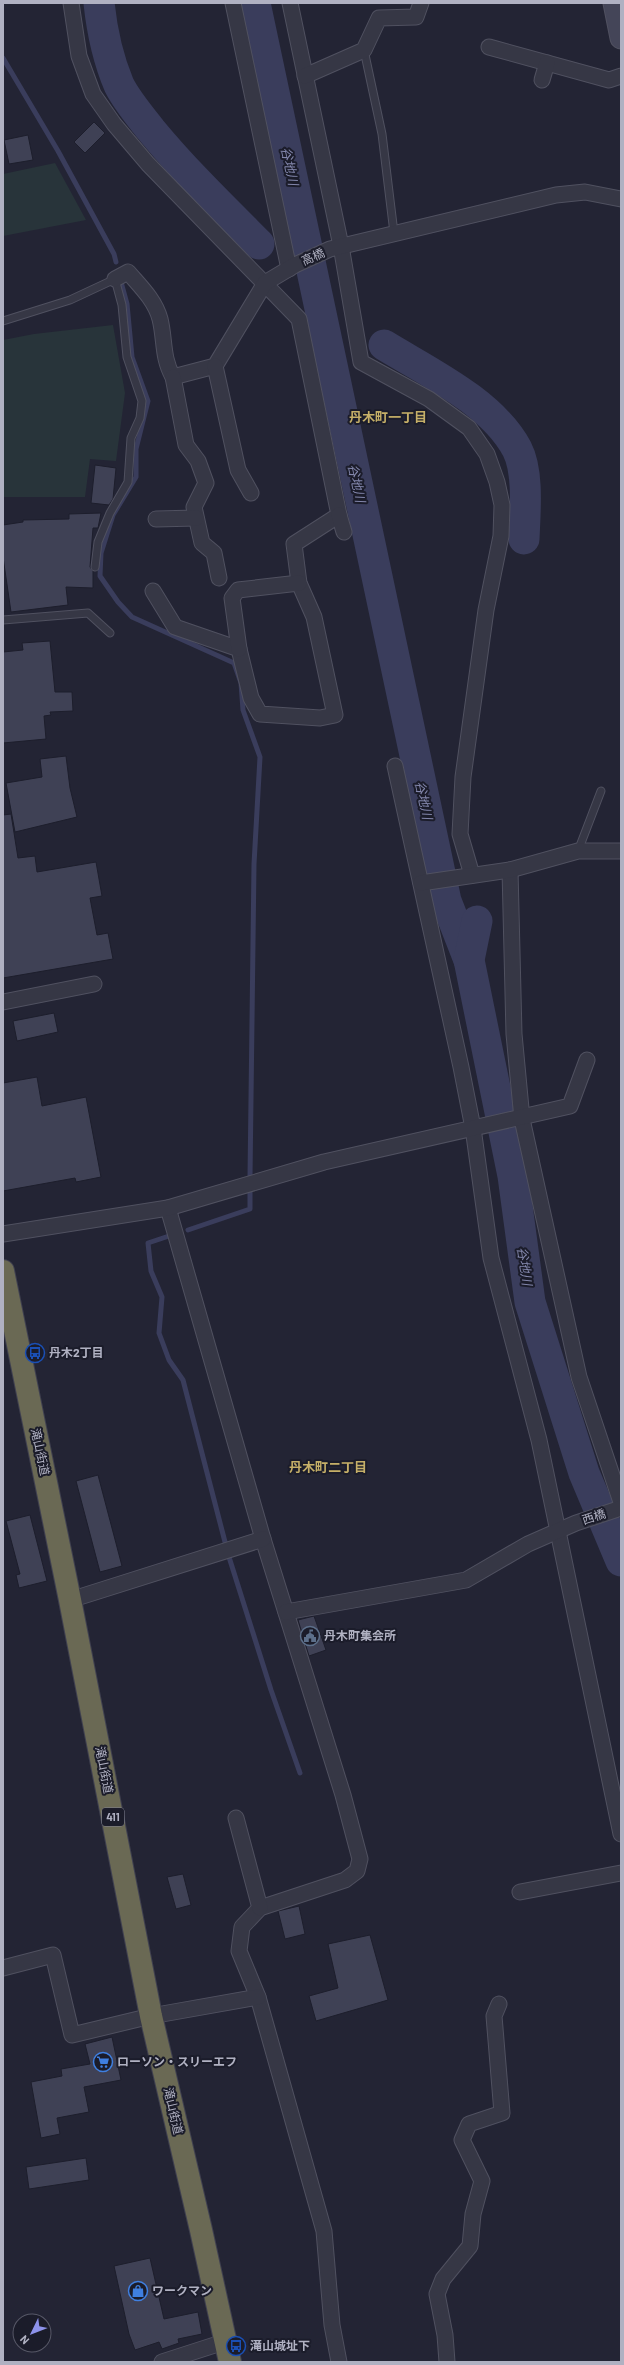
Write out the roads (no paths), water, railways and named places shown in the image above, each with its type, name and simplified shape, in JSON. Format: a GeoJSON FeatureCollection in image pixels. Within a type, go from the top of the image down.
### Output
{"type":"FeatureCollection","features":[{"type":"Feature","properties":{"kind":"highway","name":"滝山街道"},"geometry":{"type":"LineString","coordinates":[[3,1271],[70,1600],[151,2016],[202,2230],[227,2352]]}},
{"type":"Feature","properties":{"kind":"main road"},"geometry":{"type":"LineString","coordinates":[[614,3],[621,38]]}},
{"type":"Feature","properties":{"kind":"street"},"geometry":{"type":"LineString","coordinates":[[71,3],[79,56],[93,94],[114,124],[148,164],[299,319],[339,515],[344,532]]}},
{"type":"Feature","properties":{"kind":"street"},"geometry":{"type":"LineString","coordinates":[[233,3],[292,267]]}},
{"type":"Feature","properties":{"kind":"street"},"geometry":{"type":"LineString","coordinates":[[290,3],[305,76],[335,248],[362,362],[429,399],[469,428],[487,454],[497,482],[502,505],[501,536],[486,610],[463,778],[460,834],[467,875]]}},
{"type":"Feature","properties":{"kind":"street"},"geometry":{"type":"LineString","coordinates":[[305,76],[364,50],[379,18],[416,16],[421,3]]}},
{"type":"Feature","properties":{"kind":"street"},"geometry":{"type":"LineString","coordinates":[[489,47],[609,80],[621,76]]}},
{"type":"Feature","properties":{"kind":"street"},"geometry":{"type":"LineString","coordinates":[[542,80],[547,63]]}},
{"type":"Feature","properties":{"kind":"street","name":"高橋"},"geometry":{"type":"LineString","coordinates":[[265,283],[292,267],[335,248],[394,233],[556,195],[585,192],[621,199]]}},
{"type":"Feature","properties":{"kind":"street"},"geometry":{"type":"LineString","coordinates":[[115,279],[128,272],[148,294],[160,318],[162,345],[168,368],[173,377],[186,445],[198,461],[206,483],[194,507],[196,518],[202,543],[214,553],[219,578]]}},
{"type":"Feature","properties":{"kind":"street"},"geometry":{"type":"LineString","coordinates":[[251,494],[238,470],[215,366],[265,283]]}},
{"type":"Feature","properties":{"kind":"street"},"geometry":{"type":"LineString","coordinates":[[173,377],[215,366]]}},
{"type":"Feature","properties":{"kind":"street"},"geometry":{"type":"LineString","coordinates":[[299,583],[238,590],[232,598],[239,649],[251,698],[260,714],[320,718],[335,715],[314,617],[299,583],[294,544],[339,515]]}},
{"type":"Feature","properties":{"kind":"street"},"geometry":{"type":"LineString","coordinates":[[156,520],[196,518]]}},
{"type":"Feature","properties":{"kind":"street"},"geometry":{"type":"LineString","coordinates":[[153,591],[175,627],[239,649]]}},
{"type":"Feature","properties":{"kind":"street"},"geometry":{"type":"LineString","coordinates":[[395,766],[424,883],[477,1127],[491,1258],[539,1440],[621,1834]]}},
{"type":"Feature","properties":{"kind":"street"},"geometry":{"type":"LineString","coordinates":[[424,883],[467,875],[510,870],[578,851],[621,851]]}},
{"type":"Feature","properties":{"kind":"street"},"geometry":{"type":"LineString","coordinates":[[510,870],[514,1034],[519,1119],[579,1377],[618,1507]]}},
{"type":"Feature","properties":{"kind":"street"},"geometry":{"type":"LineString","coordinates":[[3,1002],[94,984]]}},
{"type":"Feature","properties":{"kind":"street"},"geometry":{"type":"LineString","coordinates":[[3,1234],[168,1208],[324,1162],[477,1127],[519,1119],[570,1106],[587,1060]]}},
{"type":"Feature","properties":{"kind":"street"},"geometry":{"type":"LineString","coordinates":[[168,1208],[264,1539],[343,1795],[360,1859],[357,1871],[345,1880],[260,1908],[242,1927],[239,1951],[258,1997],[324,2231],[332,2325],[339,2362]]}},
{"type":"Feature","properties":{"kind":"street","name":"西橋"},"geometry":{"type":"LineString","coordinates":[[286,1612],[466,1580],[528,1544],[618,1507]]}},
{"type":"Feature","properties":{"kind":"street"},"geometry":{"type":"LineString","coordinates":[[70,1600],[264,1539]]}},
{"type":"Feature","properties":{"kind":"street"},"geometry":{"type":"LineString","coordinates":[[236,1818],[260,1908]]}},
{"type":"Feature","properties":{"kind":"street"},"geometry":{"type":"LineString","coordinates":[[520,1892],[621,1873]]}},
{"type":"Feature","properties":{"kind":"street"},"geometry":{"type":"LineString","coordinates":[[3,1968],[53,1955],[72,2035],[151,2016],[258,1997]]}},
{"type":"Feature","properties":{"kind":"street"},"geometry":{"type":"LineString","coordinates":[[447,2362],[445,2335],[437,2294],[443,2279],[470,2246],[473,2214],[482,2180],[462,2140],[469,2124],[502,2113],[494,2016],[499,2004]]}},
{"type":"Feature","properties":{"kind":"street"},"geometry":{"type":"LineString","coordinates":[[162,2362],[227,2352]]}},
{"type":"Feature","properties":{"kind":"lane"},"geometry":{"type":"LineString","coordinates":[[364,50],[382,134],[394,233]]}},
{"type":"Feature","properties":{"kind":"lane"},"geometry":{"type":"LineString","coordinates":[[3,320],[70,300],[115,279],[122,305],[127,357],[142,401],[140,418],[131,438],[128,482],[110,513],[98,542],[95,567]]}},
{"type":"Feature","properties":{"kind":"lane"},"geometry":{"type":"LineString","coordinates":[[3,620],[88,612],[110,633]]}},
{"type":"Feature","properties":{"kind":"lane"},"geometry":{"type":"LineString","coordinates":[[578,851],[600,791]]}},
{"type":"Feature","properties":{"kind":"waterway","name":"谷地川"},"geometry":{"type":"LineString","coordinates":[[99,3],[109,55],[119,85],[126,97],[151,130],[177,159],[259,244]]}},
{"type":"Feature","properties":{"kind":"waterway","name":"谷地川"},"geometry":{"type":"LineString","coordinates":[[255,3],[446,901],[469,960]]}},
{"type":"Feature","properties":{"kind":"waterway"},"geometry":{"type":"LineString","coordinates":[[3,58],[58,151],[114,254],[116,262]]}},
{"type":"Feature","properties":{"kind":"waterway"},"geometry":{"type":"LineString","coordinates":[[121,282],[127,304],[132,357],[148,401],[136,449],[136,477],[113,515],[101,553],[100,576],[118,602],[132,617],[234,663],[241,683],[243,710],[260,757],[254,864],[250,1177]]}},
{"type":"Feature","properties":{"kind":"waterway","name":"谷地川"},"geometry":{"type":"LineString","coordinates":[[384,345],[439,377],[458,390],[476,403],[506,432],[517,449],[521,458],[523,469],[525,481],[524,539]]}},
{"type":"Feature","properties":{"kind":"waterway","name":"谷地川"},"geometry":{"type":"LineString","coordinates":[[477,921],[469,960],[513,1176],[530,1302],[584,1473],[621,1561]]}},
{"type":"Feature","properties":{"kind":"waterway"},"geometry":{"type":"LineString","coordinates":[[188,1230],[250,1209],[250,1186]]}},
{"type":"Feature","properties":{"kind":"waterway"},"geometry":{"type":"LineString","coordinates":[[172,1235],[148,1243],[151,1271],[162,1297],[159,1333],[169,1360],[183,1380],[225,1542]]}},
{"type":"Feature","properties":{"kind":"waterway"},"geometry":{"type":"LineString","coordinates":[[229,1557],[271,1690],[300,1773]]}},
{"type":"Feature","properties":{"kind":"place","name":"丹木2丁目"},"geometry":{"type":"Point","coordinates":[35,1353]}},
{"type":"Feature","properties":{"kind":"place","name":"丹木町集会所"},"geometry":{"type":"Point","coordinates":[310,1636]}},
{"type":"Feature","properties":{"kind":"place","name":"ローソン・スリーエフ"},"geometry":{"type":"Point","coordinates":[103,2062]}},
{"type":"Feature","properties":{"kind":"place","name":"ワークマン"},"geometry":{"type":"Point","coordinates":[138,2291]}},
{"type":"Feature","properties":{"kind":"place","name":"滝山城址下"},"geometry":{"type":"Point","coordinates":[236,2346]}},
{"type":"Feature","properties":{"kind":"district","name":"丹木町一丁目"},"geometry":{"type":"Point","coordinates":[388,417]}},
{"type":"Feature","properties":{"kind":"district","name":"丹木町二丁目"},"geometry":{"type":"Point","coordinates":[328,1467]}}]}
